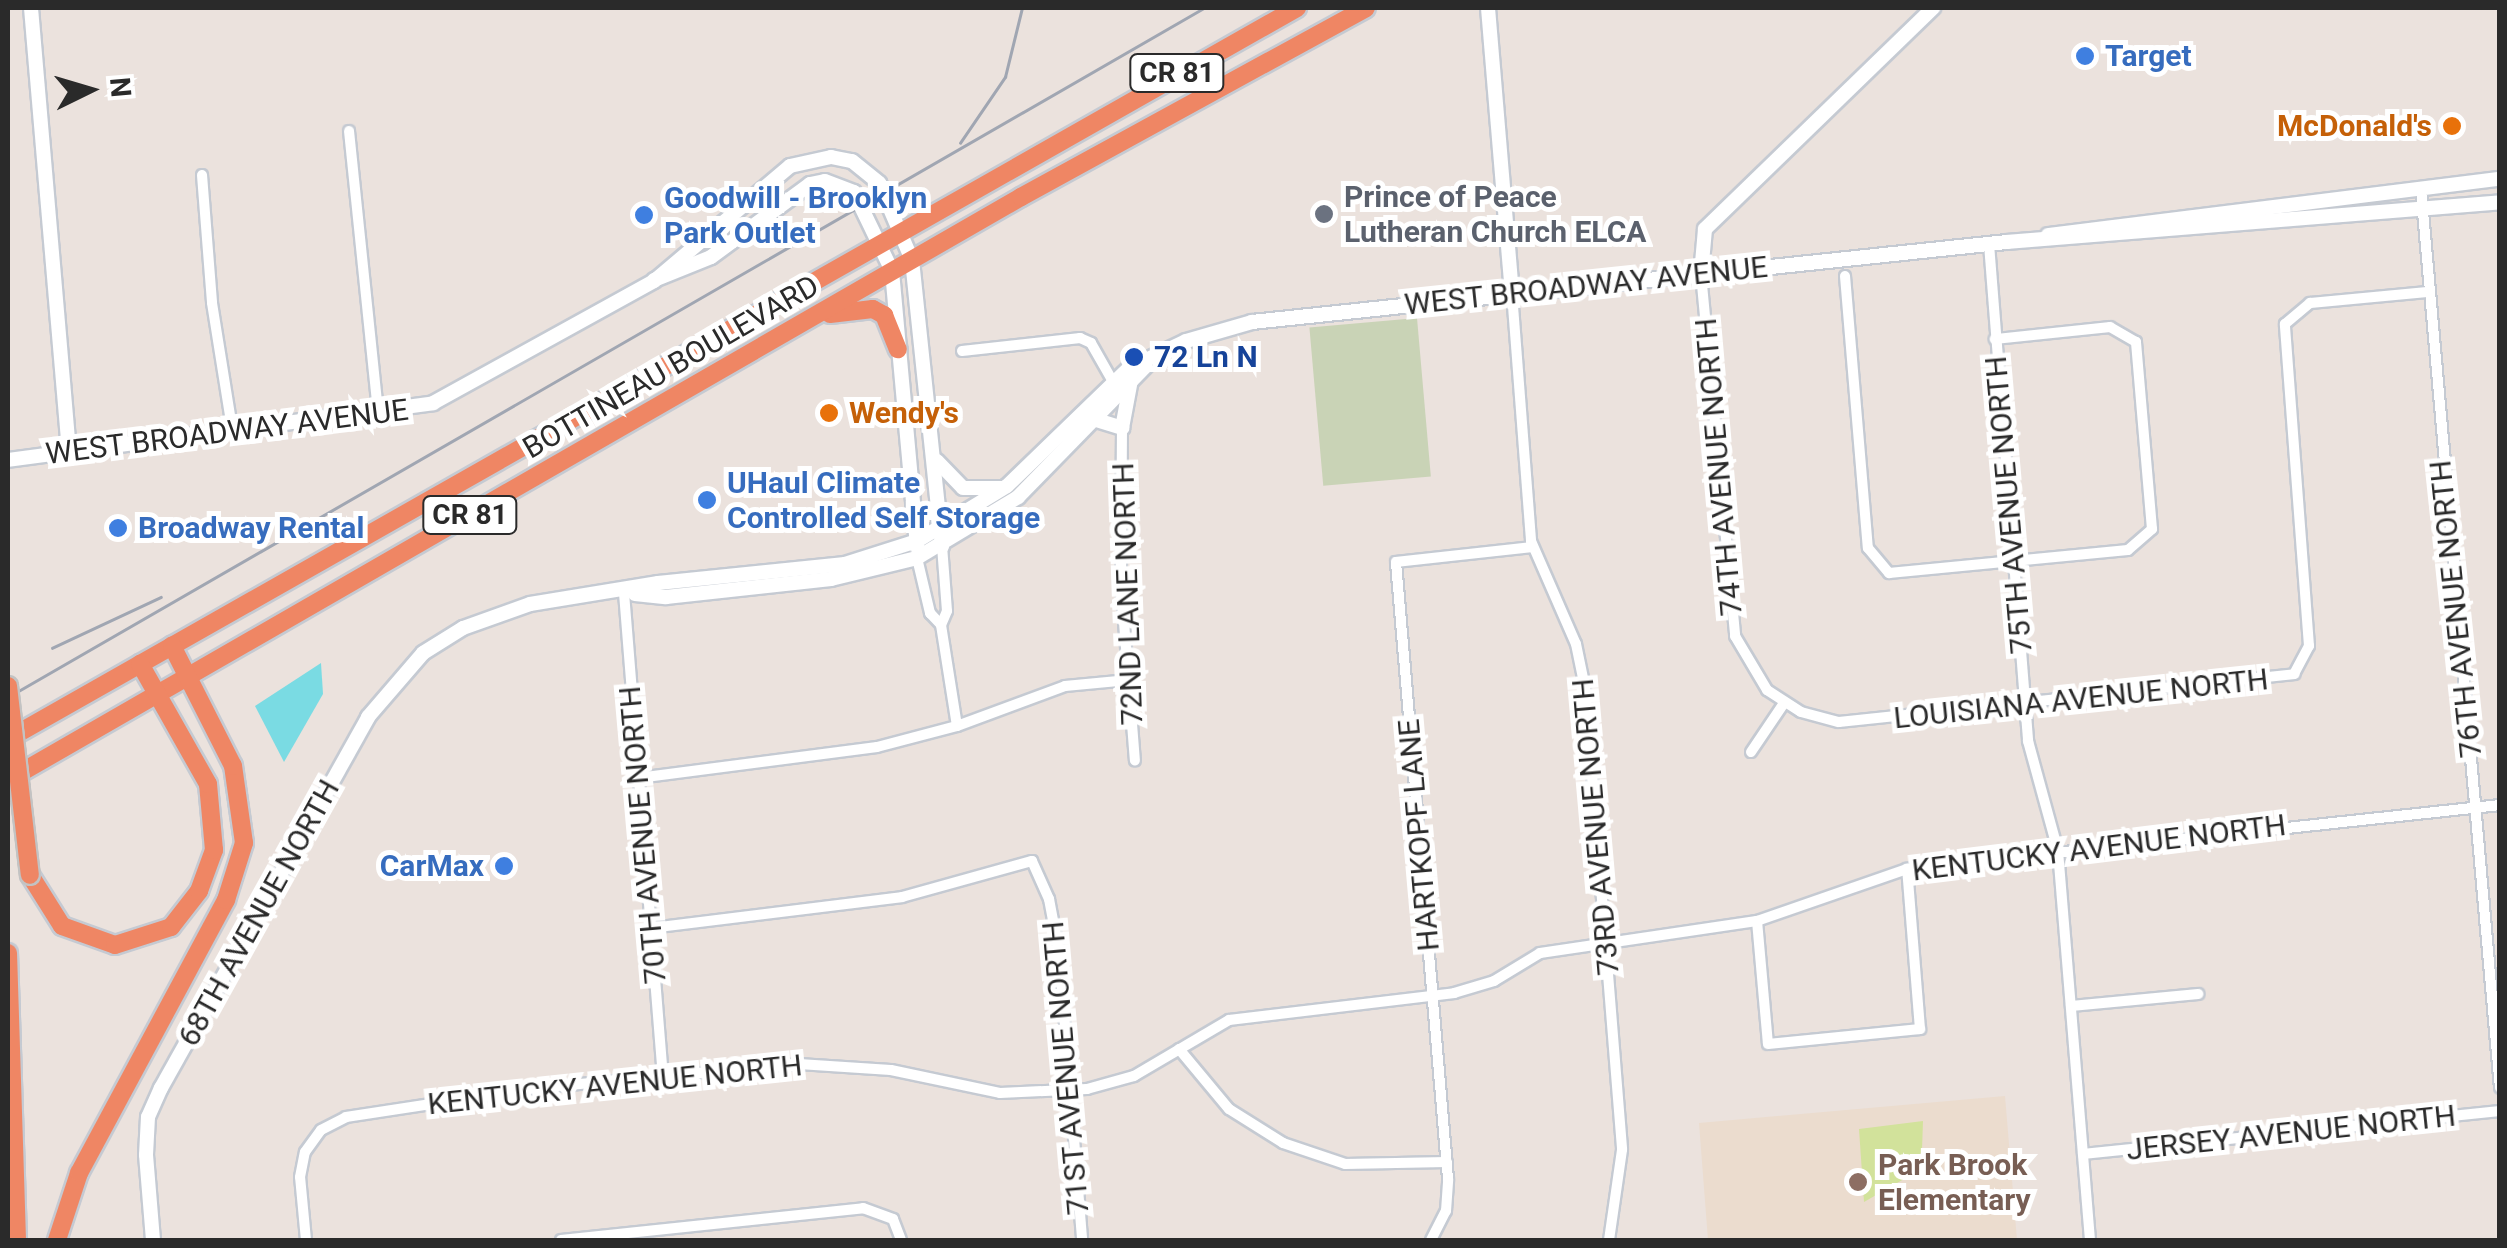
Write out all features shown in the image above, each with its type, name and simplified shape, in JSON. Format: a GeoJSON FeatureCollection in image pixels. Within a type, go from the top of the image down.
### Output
{"type":"FeatureCollection","features":[{"type":"Feature","properties":{"kind":"highway","name":"BOTTINEAU BOULEVARD"},"geometry":{"type":"LineString","coordinates":[[8,740],[1297,8]]}},
{"type":"Feature","properties":{"kind":"highway","name":"BOTTINEAU BOULEVARD"},"geometry":{"type":"LineString","coordinates":[[8,780],[892,271],[1366,8]]}},
{"type":"Feature","properties":{"kind":"highway"},"geometry":{"type":"LineString","coordinates":[[810,319],[872,309],[884,315],[898,349]]}},
{"type":"Feature","properties":{"kind":"highway"},"geometry":{"type":"LineString","coordinates":[[57,1240],[92,1147],[226,900],[240,861],[245,823],[239,784],[172,646]]}},
{"type":"Feature","properties":{"kind":"highway"},"geometry":{"type":"LineString","coordinates":[[8,686],[30,875],[62,926],[104,944],[149,938],[190,907],[211,862],[211,799],[198,762],[140,664]]}},
{"type":"Feature","properties":{"kind":"highway"},"geometry":{"type":"LineString","coordinates":[[8,953],[17,1240]]}},
{"type":"Feature","properties":{"kind":"street"},"geometry":{"type":"LineString","coordinates":[[31,8],[69,452]]}},
{"type":"Feature","properties":{"kind":"street","name":"73RD AVENUE NORTH"},"geometry":{"type":"LineString","coordinates":[[1488,8],[1532,546],[1582,665],[1622,1150],[1609,1239]]}},
{"type":"Feature","properties":{"kind":"street"},"geometry":{"type":"LineString","coordinates":[[1701,274],[1705,230],[1934,8]]}},
{"type":"Feature","properties":{"kind":"street"},"geometry":{"type":"LineString","coordinates":[[349,131],[378,412]]}},
{"type":"Feature","properties":{"kind":"street","name":"WEST BROADWAY AVENUE"},"geometry":{"type":"LineString","coordinates":[[654,280],[774,180],[810,158],[852,161],[866,170],[901,231],[912,260],[942,538]]}},
{"type":"Feature","properties":{"kind":"street"},"geometry":{"type":"LineString","coordinates":[[202,175],[211,291],[232,428]]}},
{"type":"Feature","properties":{"kind":"street","name":"WEST BROADWAY AVENUE"},"geometry":{"type":"LineString","coordinates":[[2018,241],[2500,179]]}},
{"type":"Feature","properties":{"kind":"street","name":"WEST BROADWAY AVENUE"},"geometry":{"type":"LineString","coordinates":[[8,460],[420,406],[472,386],[654,280],[711,257],[796,192],[825,181],[854,192],[882,242],[892,271],[917,558]]}},
{"type":"Feature","properties":{"kind":"street","name":"76TH AVENUE NORTH"},"geometry":{"type":"LineString","coordinates":[[2421,189],[2463,716],[2478,807],[2500,1088]]}},
{"type":"Feature","properties":{"kind":"street","name":"WEST BROADWAY AVENUE"},"geometry":{"type":"LineString","coordinates":[[917,558],[1007,486],[1114,386],[1160,354],[1252,322],[2018,241],[2500,202]]}},
{"type":"Feature","properties":{"kind":"street","name":"75TH AVENUE NORTH"},"geometry":{"type":"LineString","coordinates":[[1988,244],[2025,704],[2032,761],[2058,852],[2090,1240]]}},
{"type":"Feature","properties":{"kind":"street","name":"74TH AVENUE NORTH"},"geometry":{"type":"LineString","coordinates":[[1701,274],[1734,636],[1753,673],[1784,703]]}},
{"type":"Feature","properties":{"kind":"street"},"geometry":{"type":"LineString","coordinates":[[1845,276],[1872,559],[1889,573],[2128,550],[2147,539],[2153,518],[2140,353],[2130,334],[2110,327],[1995,339]]}},
{"type":"Feature","properties":{"kind":"street","name":"LOUISIANA AVENUE NORTH"},"geometry":{"type":"LineString","coordinates":[[1784,703],[1839,722],[2284,677],[2302,666],[2308,646],[2286,324],[2310,303],[2427,292]]}},
{"type":"Feature","properties":{"kind":"street"},"geometry":{"type":"LineString","coordinates":[[962,350],[1080,338],[1091,343],[1114,386]]}},
{"type":"Feature","properties":{"kind":"street","name":"WEST BROADWAY AVENUE"},"geometry":{"type":"LineString","coordinates":[[917,541],[942,538],[1018,497],[1114,386],[1132,378],[1160,354]]}},
{"type":"Feature","properties":{"kind":"street"},"geometry":{"type":"LineString","coordinates":[[1090,418],[1122,428],[1132,378]]}},
{"type":"Feature","properties":{"kind":"street","name":"72ND LANE NORTH"},"geometry":{"type":"LineString","coordinates":[[1122,428],[1135,760]]}},
{"type":"Feature","properties":{"kind":"street"},"geometry":{"type":"LineString","coordinates":[[933,456],[962,488],[1007,486]]}},
{"type":"Feature","properties":{"kind":"street"},"geometry":{"type":"LineString","coordinates":[[942,538],[947,611],[941,624],[957,726]]}},
{"type":"Feature","properties":{"kind":"street"},"geometry":{"type":"LineString","coordinates":[[624,594],[658,583],[845,564],[917,541]]}},
{"type":"Feature","properties":{"kind":"street","name":"HARTKOPF LANE"},"geometry":{"type":"LineString","coordinates":[[1431,1240],[1446,1211],[1446,1162],[1396,562],[1532,546]]}},
{"type":"Feature","properties":{"kind":"street"},"geometry":{"type":"LineString","coordinates":[[624,594],[666,597],[831,579],[917,558],[930,613],[941,624]]}},
{"type":"Feature","properties":{"kind":"street","name":"68TH AVENUE NORTH"},"geometry":{"type":"LineString","coordinates":[[153,1240],[146,1155],[148,1117],[368,717],[423,652],[463,628],[530,604],[624,594]]}},
{"type":"Feature","properties":{"kind":"street","name":"70TH AVENUE NORTH"},"geometry":{"type":"LineString","coordinates":[[624,594],[663,1076]]}},
{"type":"Feature","properties":{"kind":"street"},"geometry":{"type":"LineString","coordinates":[[638,778],[864,749],[957,726],[1065,686],[1129,680]]}},
{"type":"Feature","properties":{"kind":"street"},"geometry":{"type":"LineString","coordinates":[[1750,752],[1784,703]]}},
{"type":"Feature","properties":{"kind":"street","name":"KENTUCKY AVENUE NORTH"},"geometry":{"type":"LineString","coordinates":[[306,1240],[300,1177],[311,1140],[333,1122],[355,1115],[663,1076],[846,1065],[1000,1093],[1070,1091],[1134,1076],[1250,1015],[1474,989],[1540,953],[1757,921],[1906,869],[2500,805]]}},
{"type":"Feature","properties":{"kind":"street","name":"71ST AVENUE NORTH"},"geometry":{"type":"LineString","coordinates":[[651,928],[902,898],[1032,861],[1049,899],[1082,1240]]}},
{"type":"Feature","properties":{"kind":"street"},"geometry":{"type":"LineString","coordinates":[[1757,921],[1768,1044],[1920,1029],[1906,869]]}},
{"type":"Feature","properties":{"kind":"street"},"geometry":{"type":"LineString","coordinates":[[2071,1006],[2198,994]]}},
{"type":"Feature","properties":{"kind":"street"},"geometry":{"type":"LineString","coordinates":[[1179,1049],[1229,1109],[1283,1144],[1345,1164],[1446,1162]]}},
{"type":"Feature","properties":{"kind":"street","name":"JERSEY AVENUE NORTH"},"geometry":{"type":"LineString","coordinates":[[2083,1154],[2500,1112]]}},
{"type":"Feature","properties":{"kind":"street"},"geometry":{"type":"LineString","coordinates":[[560,1240],[863,1208],[893,1219],[901,1240]]}},
{"type":"Feature","properties":{"kind":"shaded area","name":"Park Brook Elementary"},"geometry":{"type":"Polygon","coordinates":[[[2005,1096],[2017,1240],[1708,1240],[1699,1123],[2005,1096]]]}},
{"type":"Feature","properties":{"kind":"green space"},"geometry":{"type":"Polygon","coordinates":[[[1417,318],[1431,476],[1323,486],[1309,327],[1417,318]]]}},
{"type":"Feature","properties":{"kind":"green space"},"geometry":{"type":"Polygon","coordinates":[[[1923,1121],[1922,1150],[1911,1175],[1864,1202],[1859,1129],[1923,1121]]]}},
{"type":"Feature","properties":{"kind":"water"},"geometry":{"type":"Polygon","coordinates":[[[321,663],[323,694],[284,762],[255,706],[321,663]]]}},
{"type":"Feature","properties":{"kind":"railway"},"geometry":{"type":"LineString","coordinates":[[960,143],[1005,77],[1022,8]]}},
{"type":"Feature","properties":{"kind":"railway"},"geometry":{"type":"LineString","coordinates":[[8,697],[1204,8]]}},
{"type":"Feature","properties":{"kind":"railway"},"geometry":{"type":"LineString","coordinates":[[52,648],[161,597]]}},
{"type":"Feature","properties":{"kind":"place","name":"Target"},"geometry":{"type":"Point","coordinates":[2085,56]}},
{"type":"Feature","properties":{"kind":"place","name":"McDonald's"},"geometry":{"type":"Point","coordinates":[2452,126]}},
{"type":"Feature","properties":{"kind":"place","name":"Prince of Peace Lutheran Church ELCA"},"geometry":{"type":"Point","coordinates":[1324,214]}},
{"type":"Feature","properties":{"kind":"place","name":"Goodwill - Brooklyn Park Outlet"},"geometry":{"type":"Point","coordinates":[644,215]}},
{"type":"Feature","properties":{"kind":"place","name":"72 Ln N"},"geometry":{"type":"Point","coordinates":[1134,357]}},
{"type":"Feature","properties":{"kind":"place","name":"Wendy's"},"geometry":{"type":"Point","coordinates":[829,413]}},
{"type":"Feature","properties":{"kind":"place","name":"UHaul Climate Controlled Self Storage"},"geometry":{"type":"Point","coordinates":[707,500]}},
{"type":"Feature","properties":{"kind":"place","name":"Broadway Rental"},"geometry":{"type":"Point","coordinates":[118,528]}},
{"type":"Feature","properties":{"kind":"place","name":"CarMax"},"geometry":{"type":"Point","coordinates":[504,866]}},
{"type":"Feature","properties":{"kind":"place","name":"Park Brook Elementary"},"geometry":{"type":"Point","coordinates":[1858,1182]}}]}
